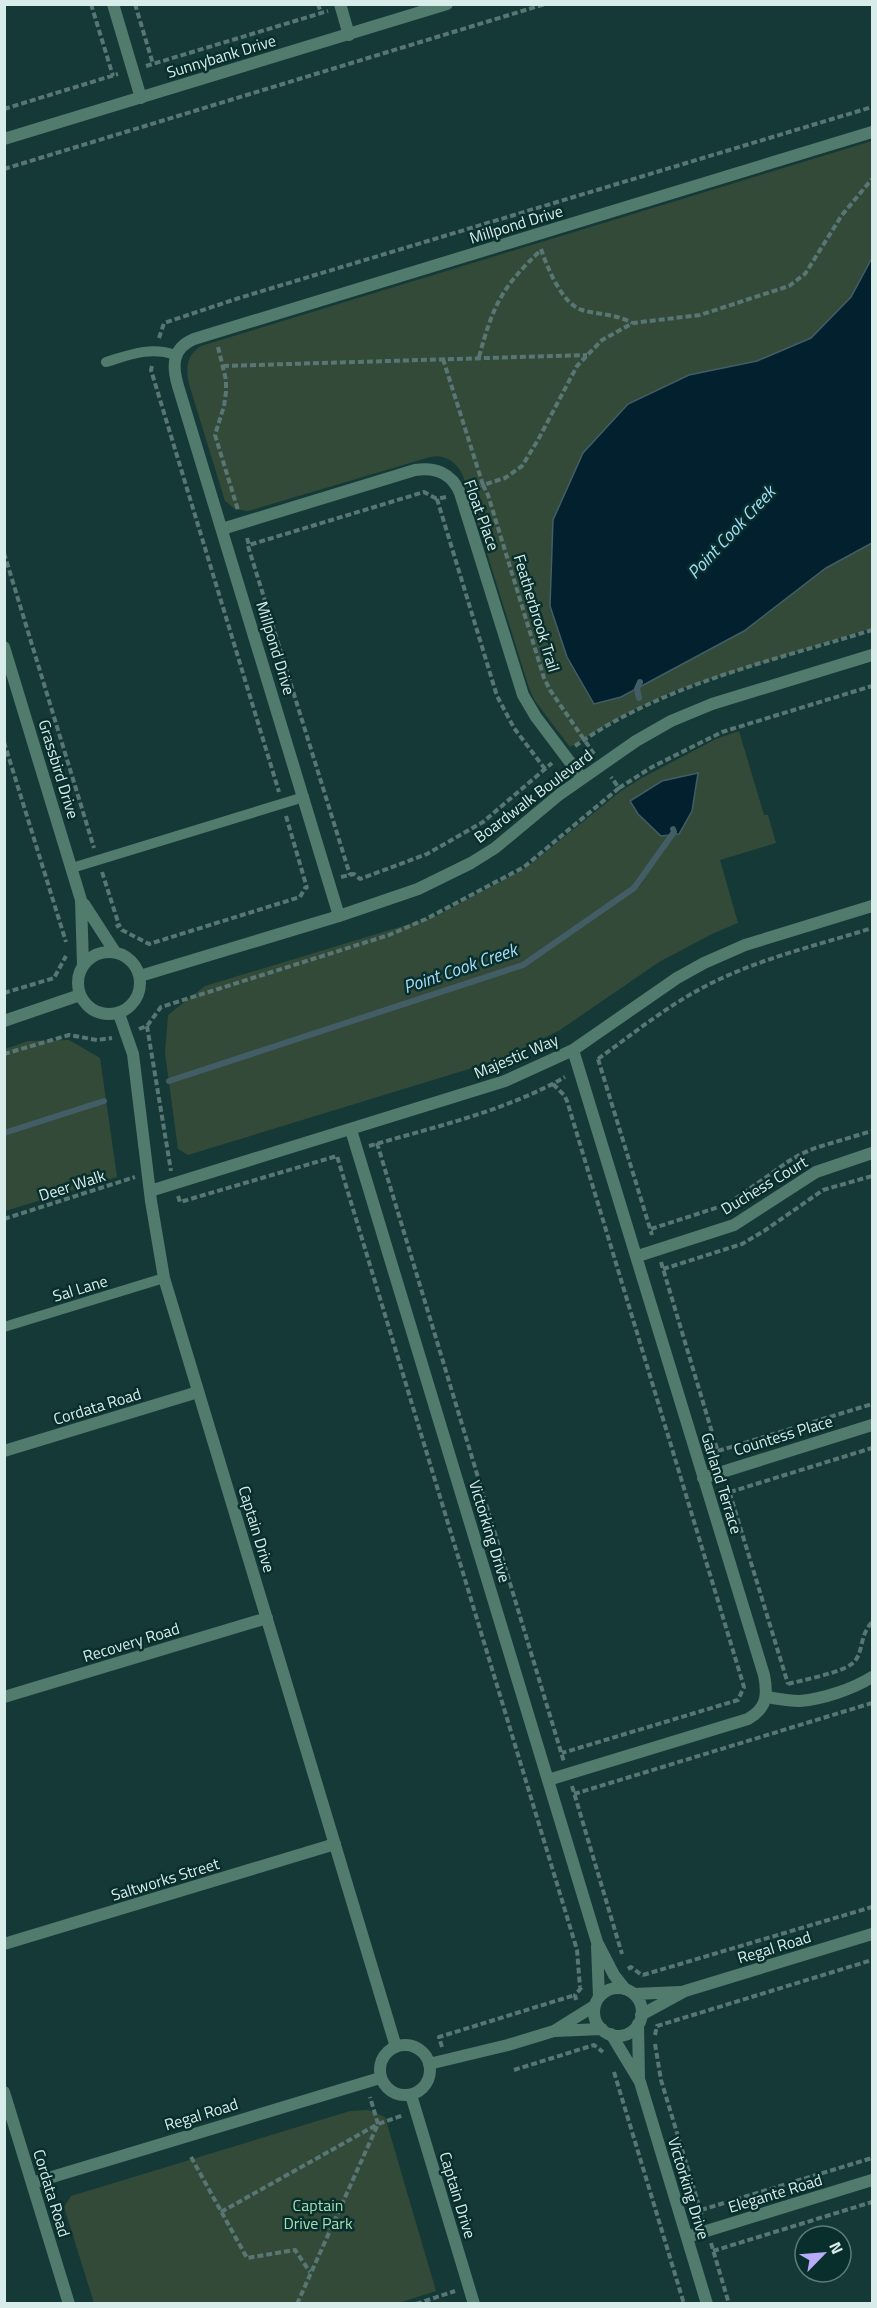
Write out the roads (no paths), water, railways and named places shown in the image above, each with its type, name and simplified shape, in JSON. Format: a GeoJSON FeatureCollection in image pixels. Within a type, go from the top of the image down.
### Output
{"type":"FeatureCollection","features":[{"type":"Feature","properties":{"kind":"street"},"geometry":{"type":"LineString","coordinates":[[113,4],[141,98]]}},
{"type":"Feature","properties":{"kind":"street","name":"Sunnybank Drive"},"geometry":{"type":"LineString","coordinates":[[4,139],[447,4]]}},
{"type":"Feature","properties":{"kind":"street"},"geometry":{"type":"LineString","coordinates":[[340,6],[349,35]]}},
{"type":"Feature","properties":{"kind":"street","name":"Millpond Drive"},"geometry":{"type":"LineString","coordinates":[[339,916],[175,375],[175,355],[188,341],[213,333],[873,132]]}},
{"type":"Feature","properties":{"kind":"street","name":"Float Place"},"geometry":{"type":"LineString","coordinates":[[222,529],[415,470],[432,469],[442,472],[454,482],[460,493],[523,695],[536,717],[582,778]]}},
{"type":"Feature","properties":{"kind":"street","name":"Grassbird Drive"},"geometry":{"type":"LineString","coordinates":[[4,647],[81,900],[83,965]]}},
{"type":"Feature","properties":{"kind":"street","name":"Boardwalk Boulevard"},"geometry":{"type":"LineString","coordinates":[[140,976],[339,916],[418,889],[471,863],[495,848],[533,815],[601,764],[671,721],[712,704],[873,655]]}},
{"type":"Feature","properties":{"kind":"street","name":"Grassbird Drive"},"geometry":{"type":"LineString","coordinates":[[81,900],[115,952]]}},
{"type":"Feature","properties":{"kind":"street","name":"Majestic Way"},"geometry":{"type":"LineString","coordinates":[[150,1191],[505,1081],[573,1050],[677,978],[704,963],[745,945],[873,906]]}},
{"type":"Feature","properties":{"kind":"street"},"geometry":{"type":"LineString","coordinates":[[115,952],[131,960],[140,976],[141,984],[137,999],[132,1005],[119,1014],[110,1015],[92,1010],[80,995],[78,985],[83,965],[97,954],[115,952]]}},
{"type":"Feature","properties":{"kind":"street"},"geometry":{"type":"LineString","coordinates":[[4,1021],[80,995]]}},
{"type":"Feature","properties":{"kind":"street","name":"Captain Drive"},"geometry":{"type":"LineString","coordinates":[[119,1014],[133,1054],[150,1191],[164,1278],[396,2047]]}},
{"type":"Feature","properties":{"kind":"street","name":"Garland Terrace"},"geometry":{"type":"LineString","coordinates":[[573,1050],[638,1256],[764,1675],[767,1697]]}},
{"type":"Feature","properties":{"kind":"street","name":"Victorking Drive"},"geometry":{"type":"LineString","coordinates":[[351,1130],[597,1942],[614,1975],[629,1991]]}},
{"type":"Feature","properties":{"kind":"street","name":"Duchess Court"},"geometry":{"type":"LineString","coordinates":[[638,1256],[734,1225],[805,1177],[873,1153]]}},
{"type":"Feature","properties":{"kind":"street","name":"Cordata Road"},"geometry":{"type":"LineString","coordinates":[[4,1451],[198,1392]]}},
{"type":"Feature","properties":{"kind":"street","name":"Countess Place"},"geometry":{"type":"LineString","coordinates":[[704,1478],[873,1425]]}},
{"type":"Feature","properties":{"kind":"street","name":"Recovery Road"},"geometry":{"type":"LineString","coordinates":[[4,1697],[267,1618]]}},
{"type":"Feature","properties":{"kind":"street"},"geometry":{"type":"LineString","coordinates":[[548,1780],[748,1719],[760,1710],[767,1697],[793,1701],[816,1698],[858,1685],[873,1677]]}},
{"type":"Feature","properties":{"kind":"street","name":"Saltworks Street"},"geometry":{"type":"LineString","coordinates":[[4,1944],[335,1845]]}},
{"type":"Feature","properties":{"kind":"street","name":"Regal Road"},"geometry":{"type":"LineString","coordinates":[[640,2019],[685,1992],[873,1934]]}},
{"type":"Feature","properties":{"kind":"street","name":"Victorking Drive"},"geometry":{"type":"LineString","coordinates":[[597,1942],[597,2001]]}},
{"type":"Feature","properties":{"kind":"street"},"geometry":{"type":"LineString","coordinates":[[429,2064],[554,2031],[611,1989],[629,1991],[641,2007],[640,2019],[626,2034],[554,2031]]}},
{"type":"Feature","properties":{"kind":"street","name":"Regal Road"},"geometry":{"type":"LineString","coordinates":[[629,1991],[685,1992]]}},
{"type":"Feature","properties":{"kind":"street"},"geometry":{"type":"LineString","coordinates":[[597,2001],[595,2019],[606,2032]]}},
{"type":"Feature","properties":{"kind":"street","name":"Victorking Drive"},"geometry":{"type":"LineString","coordinates":[[640,2019],[637,2043],[640,2082],[707,2304]]}},
{"type":"Feature","properties":{"kind":"street","name":"Victorking Drive"},"geometry":{"type":"LineString","coordinates":[[606,2032],[620,2047],[640,2082]]}},
{"type":"Feature","properties":{"kind":"street"},"geometry":{"type":"LineString","coordinates":[[408,2045],[417,2048],[425,2055],[429,2064],[428,2080],[418,2092],[411,2095],[396,2094],[389,2090],[380,2078],[379,2067],[382,2058],[389,2050],[396,2047],[408,2045]]}},
{"type":"Feature","properties":{"kind":"street","name":"Regal Road"},"geometry":{"type":"LineString","coordinates":[[32,2183],[380,2078]]}},
{"type":"Feature","properties":{"kind":"street","name":"Cordata Road"},"geometry":{"type":"LineString","coordinates":[[4,2092],[69,2304]]}},
{"type":"Feature","properties":{"kind":"street","name":"Captain Drive"},"geometry":{"type":"LineString","coordinates":[[411,2095],[474,2304]]}},
{"type":"Feature","properties":{"kind":"street","name":"Elegante Road"},"geometry":{"type":"LineString","coordinates":[[687,2237],[873,2181]]}},
{"type":"Feature","properties":{"kind":"lane"},"geometry":{"type":"LineString","coordinates":[[106,362],[155,350],[163,350],[175,355]]}},
{"type":"Feature","properties":{"kind":"lane"},"geometry":{"type":"LineString","coordinates":[[72,868],[304,797]]}},
{"type":"Feature","properties":{"kind":"lane","name":"Sal Lane"},"geometry":{"type":"LineString","coordinates":[[4,1327],[164,1278]]}},
{"type":"Feature","properties":{"kind":"water"},"geometry":{"type":"Polygon","coordinates":[[[872,258],[872,543],[826,568],[744,631],[621,697],[594,704],[567,657],[550,606],[553,520],[583,453],[628,404],[689,375],[757,361],[811,338],[851,297],[872,258]]]}},
{"type":"Feature","properties":{"kind":"water"},"geometry":{"type":"Polygon","coordinates":[[[698,773],[692,811],[679,834],[661,836],[638,814],[630,801],[662,781],[698,773]]]}},
{"type":"Feature","properties":{"kind":"waterway","name":"Point Cook Creek"},"geometry":{"type":"LineString","coordinates":[[639,698],[637,689],[640,682]]}},
{"type":"Feature","properties":{"kind":"waterway","name":"Point Cook Creek"},"geometry":{"type":"LineString","coordinates":[[169,1081],[523,965],[634,888],[674,832],[673,829]]}},
{"type":"Feature","properties":{"kind":"waterway","name":"Point Cook Creek"},"geometry":{"type":"LineString","coordinates":[[4,1133],[104,1101]]}},
{"type":"Feature","properties":{"kind":"park label","name":"Captain Drive Park"},"geometry":{"type":"Point","coordinates":[318,2214]}}]}
